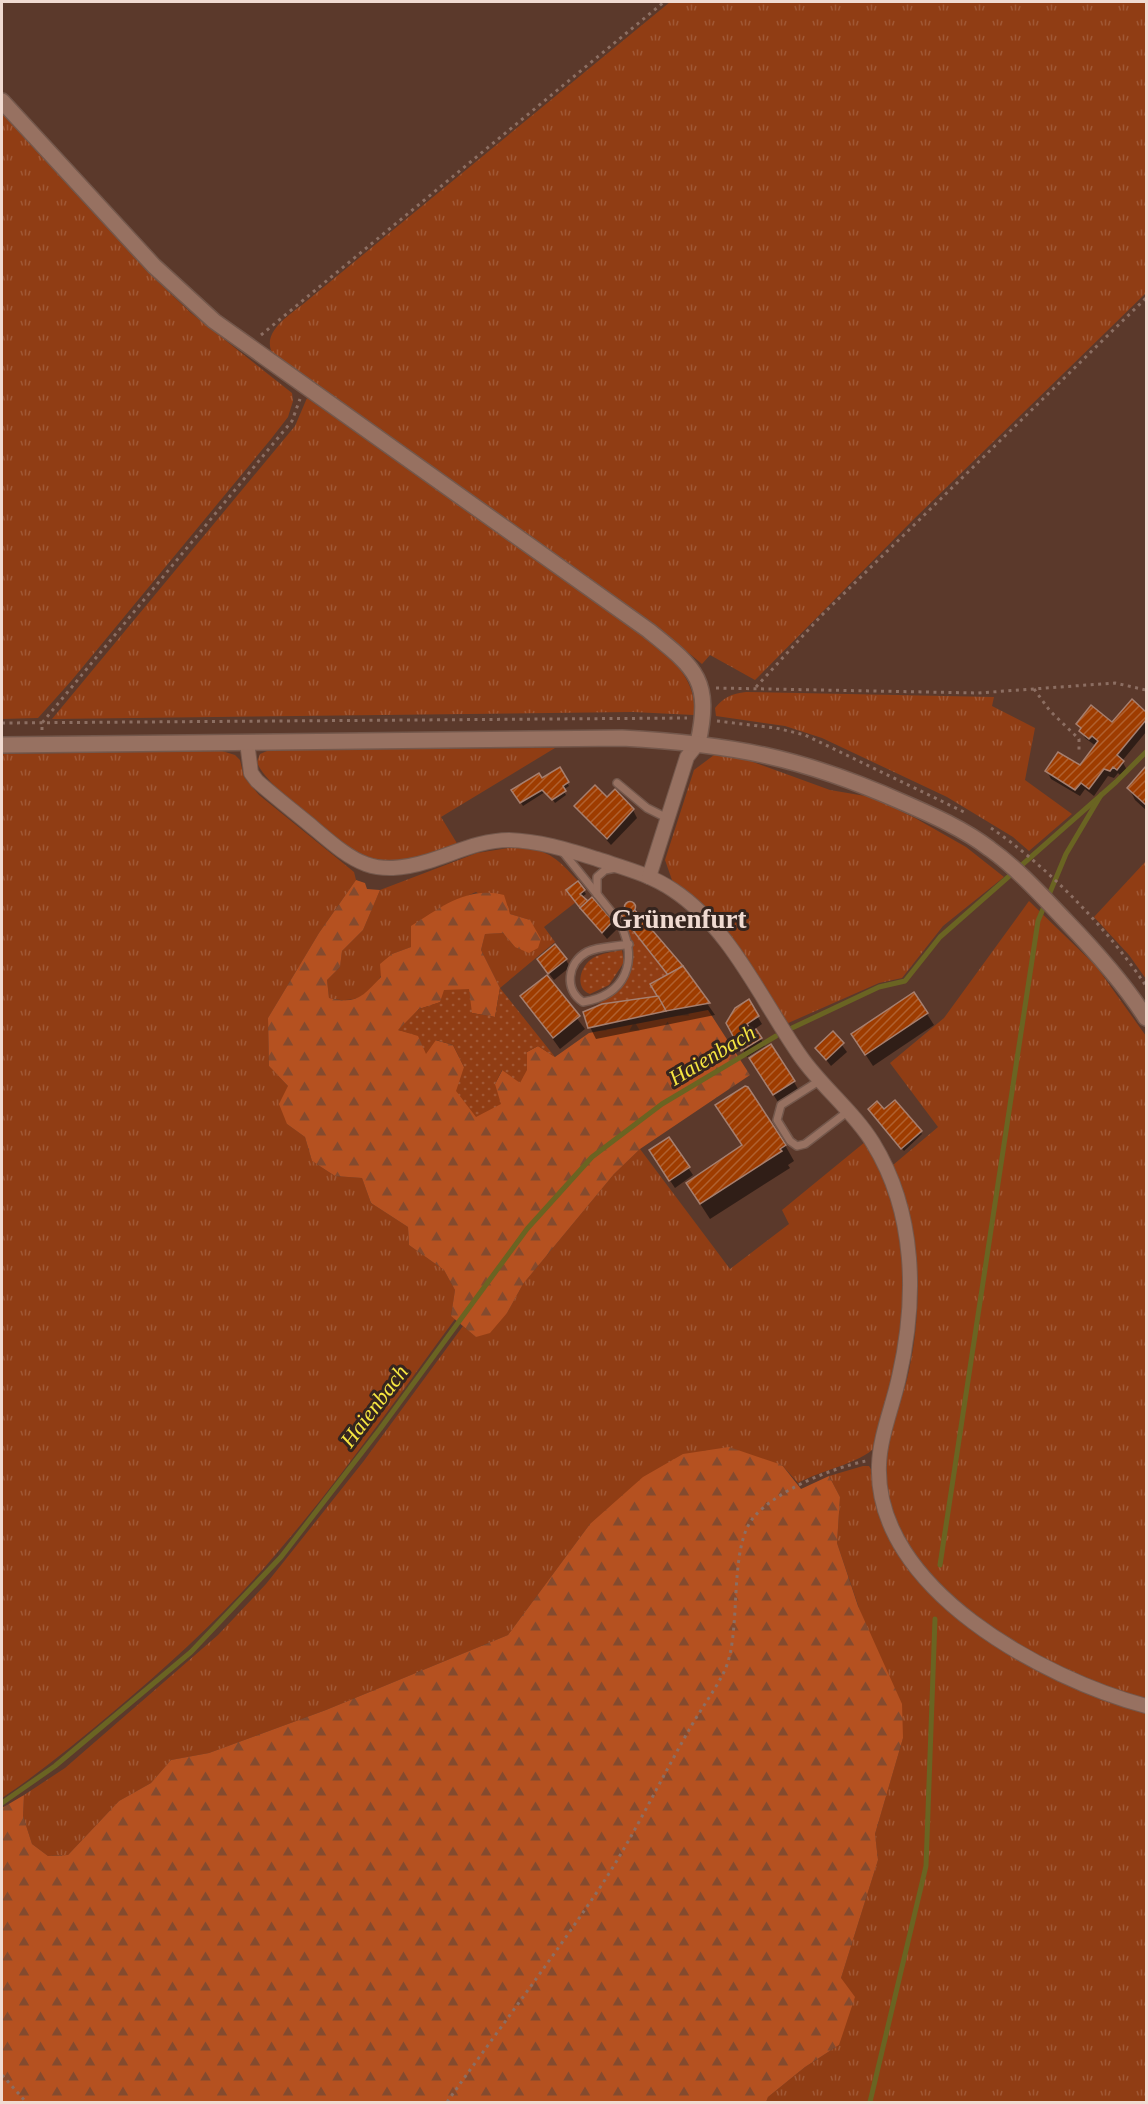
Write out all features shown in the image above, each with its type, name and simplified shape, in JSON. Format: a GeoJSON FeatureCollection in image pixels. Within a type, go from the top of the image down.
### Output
{"type":"FeatureCollection","features":[{"type":"Feature","properties":{"kind":"street"},"geometry":{"type":"LineString","coordinates":[[2,101],[154,266],[214,321],[648,630],[684,660],[697,677],[702,689],[703,719],[698,743],[687,757],[649,877]]}},
{"type":"Feature","properties":{"kind":"street"},"geometry":{"type":"LineString","coordinates":[[2,745],[622,738],[698,743],[764,753],[839,774],[930,814],[989,847],[1052,906],[1097,954],[1146,1018]]}},
{"type":"Feature","properties":{"kind":"street"},"geometry":{"type":"LineString","coordinates":[[247,742],[249,766],[257,781],[347,857],[369,867],[387,869],[414,865],[492,841],[527,841],[560,847],[624,867],[677,892],[718,933],[819,1081],[870,1138],[891,1177],[907,1233],[909,1271],[907,1335],[903,1361],[879,1459],[879,1485],[890,1524],[913,1562],[948,1602],[1022,1653],[1064,1676],[1146,1706]]}},
{"type":"Feature","properties":{"kind":"lane"},"geometry":{"type":"LineString","coordinates":[[617,783],[647,808],[669,819]]}},
{"type":"Feature","properties":{"kind":"lane"},"geometry":{"type":"LineString","coordinates":[[560,847],[619,922],[630,944],[626,973],[620,983],[602,997],[593,1000],[583,1002],[574,997],[570,988],[569,976],[587,952],[630,944]]}},
{"type":"Feature","properties":{"kind":"lane"},"geometry":{"type":"LineString","coordinates":[[597,894],[597,877],[605,870],[624,867]]}},
{"type":"Feature","properties":{"kind":"lane"},"geometry":{"type":"LineString","coordinates":[[819,1081],[781,1105],[777,1120],[790,1141],[797,1146],[805,1144],[846,1112]]}},
{"type":"Feature","properties":{"kind":"path"},"geometry":{"type":"LineString","coordinates":[[250,348],[267,328],[664,2]]}},
{"type":"Feature","properties":{"kind":"path"},"geometry":{"type":"LineString","coordinates":[[756,687],[821,616],[1146,298]]}},
{"type":"Feature","properties":{"kind":"path"},"geometry":{"type":"LineString","coordinates":[[42,744],[42,723],[292,421],[303,386]]}},
{"type":"Feature","properties":{"kind":"path"},"geometry":{"type":"LineString","coordinates":[[702,689],[756,687],[978,693],[1115,683],[1146,690]]}},
{"type":"Feature","properties":{"kind":"path"},"geometry":{"type":"LineString","coordinates":[[1034,689],[1050,711],[1079,739],[1079,751]]}},
{"type":"Feature","properties":{"kind":"path"},"geometry":{"type":"LineString","coordinates":[[799,740],[800,734]]}},
{"type":"Feature","properties":{"kind":"path"},"geometry":{"type":"LineString","coordinates":[[1022,851],[1085,911],[1146,986]]}},
{"type":"Feature","properties":{"kind":"path"},"geometry":{"type":"LineString","coordinates":[[447,2103],[598,1892],[643,1817],[689,1730],[725,1671],[731,1650],[744,1541],[753,1518],[771,1502],[818,1477],[879,1459]]}},
{"type":"Feature","properties":{"kind":"path"},"geometry":{"type":"LineString","coordinates":[[2,2075],[26,2103]]}},
{"type":"Feature","properties":{"kind":"green space"},"geometry":{"type":"Polygon","coordinates":[[[670,2],[1146,2],[1146,293],[912,521],[755,680],[710,655],[702,664],[662,631],[274,356],[270,347],[270,339],[279,324],[670,2]]]}},
{"type":"Feature","properties":{"kind":"green space"},"geometry":{"type":"Polygon","coordinates":[[[2,113],[152,276],[191,313],[292,393],[293,401],[288,417],[271,439],[38,718],[2,719],[2,113]]]}},
{"type":"Feature","properties":{"kind":"green space"},"geometry":{"type":"Polygon","coordinates":[[[307,398],[659,647],[680,669],[690,685],[694,715],[633,712],[52,719],[295,426],[307,398]]]}},
{"type":"Feature","properties":{"kind":"green space"},"geometry":{"type":"Polygon","coordinates":[[[746,692],[994,697],[992,706],[1035,728],[1025,780],[1072,814],[1029,851],[1013,837],[947,797],[822,738],[785,726],[716,716],[715,708],[722,701],[732,695],[746,692]]]}},
{"type":"Feature","properties":{"kind":"green space"},"geometry":{"type":"Polygon","coordinates":[[[555,748],[441,817],[458,845],[408,859],[388,862],[366,858],[331,835],[291,802],[263,772],[257,762],[260,754],[267,751],[285,750],[555,748]]]}},
{"type":"Feature","properties":{"kind":"green space"},"geometry":{"type":"Polygon","coordinates":[[[222,751],[235,755],[240,760],[244,777],[259,795],[354,872],[356,880],[319,933],[268,1018],[269,1066],[288,1086],[287,1124],[305,1137],[312,1161],[335,1176],[362,1178],[371,1203],[408,1227],[409,1245],[444,1270],[455,1290],[451,1316],[455,1319],[323,1497],[238,1596],[135,1694],[31,1778],[2,1798],[2,754],[222,751]]]}},
{"type":"Feature","properties":{"kind":"green space"},"geometry":{"type":"Polygon","coordinates":[[[731,754],[830,790],[871,797],[915,818],[966,847],[1004,877],[943,926],[902,978],[879,983],[786,1024],[711,914],[672,880],[665,860],[694,770],[714,755],[731,754]]]}},
{"type":"Feature","properties":{"kind":"green space"},"geometry":{"type":"Polygon","coordinates":[[[521,846],[553,857],[578,881],[566,890],[576,902],[544,927],[555,942],[500,988],[481,950],[485,934],[503,933],[515,947],[530,920],[510,914],[476,892],[440,908],[411,947],[392,954],[376,984],[369,991],[352,999],[329,998],[327,980],[340,967],[342,951],[363,930],[380,890],[477,853],[521,846]]]}},
{"type":"Feature","properties":{"kind":"green space"},"geometry":{"type":"Polygon","coordinates":[[[1146,861],[1146,979],[1129,955],[1094,917],[1146,861]]]}},
{"type":"Feature","properties":{"kind":"green space"},"geometry":{"type":"Polygon","coordinates":[[[356,880],[365,883],[367,889],[380,890],[363,930],[342,951],[340,967],[327,980],[329,998],[346,1000],[364,994],[381,977],[380,964],[392,954],[411,947],[411,926],[455,900],[478,893],[504,895],[510,914],[530,920],[541,939],[538,948],[529,953],[515,947],[503,933],[485,934],[481,950],[500,988],[495,1017],[472,1013],[441,1002],[419,1009],[399,1030],[453,1045],[464,1067],[495,1084],[503,1069],[527,1070],[527,1052],[538,1046],[555,1057],[589,1033],[708,1010],[750,1075],[640,1149],[614,1174],[523,1284],[507,1313],[490,1333],[476,1337],[451,1316],[455,1290],[444,1270],[409,1245],[408,1227],[371,1203],[362,1178],[335,1176],[312,1161],[305,1137],[287,1124],[279,1104],[288,1086],[269,1066],[268,1018],[319,933],[356,880]]]}},
{"type":"Feature","properties":{"kind":"green space"},"geometry":{"type":"Polygon","coordinates":[[[1029,901],[1096,966],[1146,1036],[1146,1700],[1059,1665],[1013,1641],[970,1612],[933,1579],[905,1541],[889,1497],[888,1440],[912,1356],[917,1301],[915,1245],[903,1191],[893,1165],[938,1127],[890,1063],[944,1018],[1029,901]]]}},
{"type":"Feature","properties":{"kind":"green space"},"geometry":{"type":"Polygon","coordinates":[[[625,921],[668,975],[658,996],[595,1007],[617,989],[630,971],[632,950],[625,921]]]}},
{"type":"Feature","properties":{"kind":"green space"},"geometry":{"type":"Polygon","coordinates":[[[622,950],[624,962],[609,985],[590,994],[585,991],[580,982],[582,971],[588,962],[600,955],[622,950]]]}},
{"type":"Feature","properties":{"kind":"green space"},"geometry":{"type":"Polygon","coordinates":[[[500,988],[555,1057],[538,1046],[527,1052],[527,1070],[520,1083],[502,1070],[495,1084],[501,1104],[476,1117],[456,1091],[464,1067],[453,1045],[436,1040],[426,1054],[418,1036],[398,1030],[419,1009],[440,1002],[444,990],[469,989],[472,1013],[495,1017],[500,988]]]}},
{"type":"Feature","properties":{"kind":"green space"},"geometry":{"type":"Polygon","coordinates":[[[865,1142],[886,1177],[897,1210],[904,1278],[898,1346],[875,1447],[869,1453],[798,1483],[782,1465],[590,1524],[508,1635],[326,1710],[209,1753],[171,1760],[151,1783],[119,1801],[68,1855],[48,1856],[32,1844],[23,1816],[24,1795],[65,1768],[218,1635],[266,1584],[363,1462],[463,1326],[476,1337],[507,1313],[523,1284],[614,1174],[640,1149],[730,1269],[789,1224],[782,1210],[865,1142]]]}},
{"type":"Feature","properties":{"kind":"green space"},"geometry":{"type":"Polygon","coordinates":[[[729,1447],[782,1465],[801,1489],[829,1476],[840,1497],[837,1543],[858,1606],[902,1704],[903,1738],[875,1834],[878,1860],[841,1978],[855,1997],[839,2045],[805,2067],[768,2097],[766,2102],[2,2102],[2,1808],[24,1795],[23,1816],[32,1844],[48,1856],[68,1855],[119,1801],[151,1783],[171,1760],[209,1753],[326,1710],[508,1635],[590,1524],[643,1477],[683,1454],[729,1447]]]}},
{"type":"Feature","properties":{"kind":"green space"},"geometry":{"type":"Polygon","coordinates":[[[869,1466],[872,1471],[881,1517],[902,1559],[933,1596],[970,1629],[1058,1680],[1146,1712],[1146,2102],[766,2102],[768,2097],[805,2067],[839,2045],[841,1978],[878,1860],[875,1834],[903,1738],[837,1543],[840,1497],[829,1476],[869,1466]]]}},
{"type":"Feature","properties":{"kind":"building"},"geometry":{"type":"Polygon","coordinates":[[[1132,699],[1146,712],[1146,720],[1117,755],[1124,761],[1117,770],[1113,767],[1110,771],[1104,769],[1089,789],[1081,783],[1075,790],[1045,771],[1058,752],[1080,765],[1098,741],[1092,736],[1089,739],[1079,731],[1081,728],[1076,724],[1091,705],[1112,722],[1132,699]]]}},
{"type":"Feature","properties":{"kind":"building"},"geometry":{"type":"Polygon","coordinates":[[[1146,766],[1146,805],[1127,788],[1146,766]]]}},
{"type":"Feature","properties":{"kind":"building"},"geometry":{"type":"Polygon","coordinates":[[[560,767],[569,782],[563,786],[566,791],[552,800],[542,790],[520,803],[511,790],[539,773],[542,778],[560,767]]]}},
{"type":"Feature","properties":{"kind":"building"},"geometry":{"type":"Polygon","coordinates":[[[595,785],[607,797],[615,789],[634,809],[607,839],[574,806],[595,785]]]}},
{"type":"Feature","properties":{"kind":"building"},"geometry":{"type":"Polygon","coordinates":[[[578,881],[585,890],[580,894],[588,901],[580,908],[566,890],[578,881]]]}},
{"type":"Feature","properties":{"kind":"building"},"geometry":{"type":"Polygon","coordinates":[[[592,897],[613,921],[602,933],[580,908],[592,897]]]}},
{"type":"Feature","properties":{"kind":"building"},"geometry":{"type":"Polygon","coordinates":[[[630,902],[634,903],[634,911],[630,912],[626,911],[625,907],[626,903],[630,902]]]}},
{"type":"Feature","properties":{"kind":"building"},"geometry":{"type":"Polygon","coordinates":[[[635,910],[683,966],[668,975],[621,915],[626,911],[631,913],[635,910]]]}},
{"type":"Feature","properties":{"kind":"building"},"geometry":{"type":"Polygon","coordinates":[[[621,915],[625,921],[617,928],[612,922],[621,915]]]}},
{"type":"Feature","properties":{"kind":"building"},"geometry":{"type":"Polygon","coordinates":[[[555,944],[567,959],[548,974],[537,959],[555,944]]]}},
{"type":"Feature","properties":{"kind":"building"},"geometry":{"type":"Polygon","coordinates":[[[683,966],[710,1003],[666,1011],[650,984],[683,966]]]}},
{"type":"Feature","properties":{"kind":"building"},"geometry":{"type":"Polygon","coordinates":[[[547,975],[580,1016],[553,1038],[520,996],[547,975]]]}},
{"type":"Feature","properties":{"kind":"building"},"geometry":{"type":"Polygon","coordinates":[[[914,992],[928,1013],[865,1055],[851,1034],[914,992]]]}},
{"type":"Feature","properties":{"kind":"building"},"geometry":{"type":"Polygon","coordinates":[[[658,996],[666,1011],[588,1028],[583,1012],[602,1004],[658,996]]]}},
{"type":"Feature","properties":{"kind":"building"},"geometry":{"type":"Polygon","coordinates":[[[749,999],[759,1016],[747,1024],[752,1032],[756,1029],[762,1038],[741,1051],[726,1023],[735,1008],[749,999]]]}},
{"type":"Feature","properties":{"kind":"building"},"geometry":{"type":"Polygon","coordinates":[[[833,1031],[844,1043],[826,1060],[815,1048],[833,1031]]]}},
{"type":"Feature","properties":{"kind":"building"},"geometry":{"type":"Polygon","coordinates":[[[771,1044],[795,1081],[773,1095],[749,1058],[771,1044]]]}},
{"type":"Feature","properties":{"kind":"building"},"geometry":{"type":"Polygon","coordinates":[[[745,1086],[748,1087],[786,1145],[780,1149],[782,1151],[700,1204],[686,1183],[742,1145],[715,1105],[745,1086]]]}},
{"type":"Feature","properties":{"kind":"building"},"geometry":{"type":"Polygon","coordinates":[[[895,1100],[922,1131],[901,1149],[868,1109],[877,1101],[884,1109],[895,1100]]]}},
{"type":"Feature","properties":{"kind":"building"},"geometry":{"type":"Polygon","coordinates":[[[669,1137],[690,1167],[669,1181],[649,1150],[669,1137]]]}},
{"type":"Feature","properties":{"kind":"waterway","name":"Haienbach"},"geometry":{"type":"LineString","coordinates":[[792,1028],[879,987],[905,981],[940,937],[1116,782],[1146,752]]}},
{"type":"Feature","properties":{"kind":"waterway"},"geometry":{"type":"LineString","coordinates":[[940,1565],[1038,921],[1066,854],[1101,795]]}},
{"type":"Feature","properties":{"kind":"waterway","name":"Haienbach"},"geometry":{"type":"LineString","coordinates":[[2,1803],[55,1766],[191,1652],[281,1557],[380,1429],[527,1229],[592,1157],[662,1104],[776,1036]]}},
{"type":"Feature","properties":{"kind":"waterway"},"geometry":{"type":"LineString","coordinates":[[870,2102],[926,1866],[935,1619]]}},
{"type":"Feature","properties":{"kind":"district","name":"Grünenfurt"},"geometry":{"type":"Point","coordinates":[679,919]}}]}
